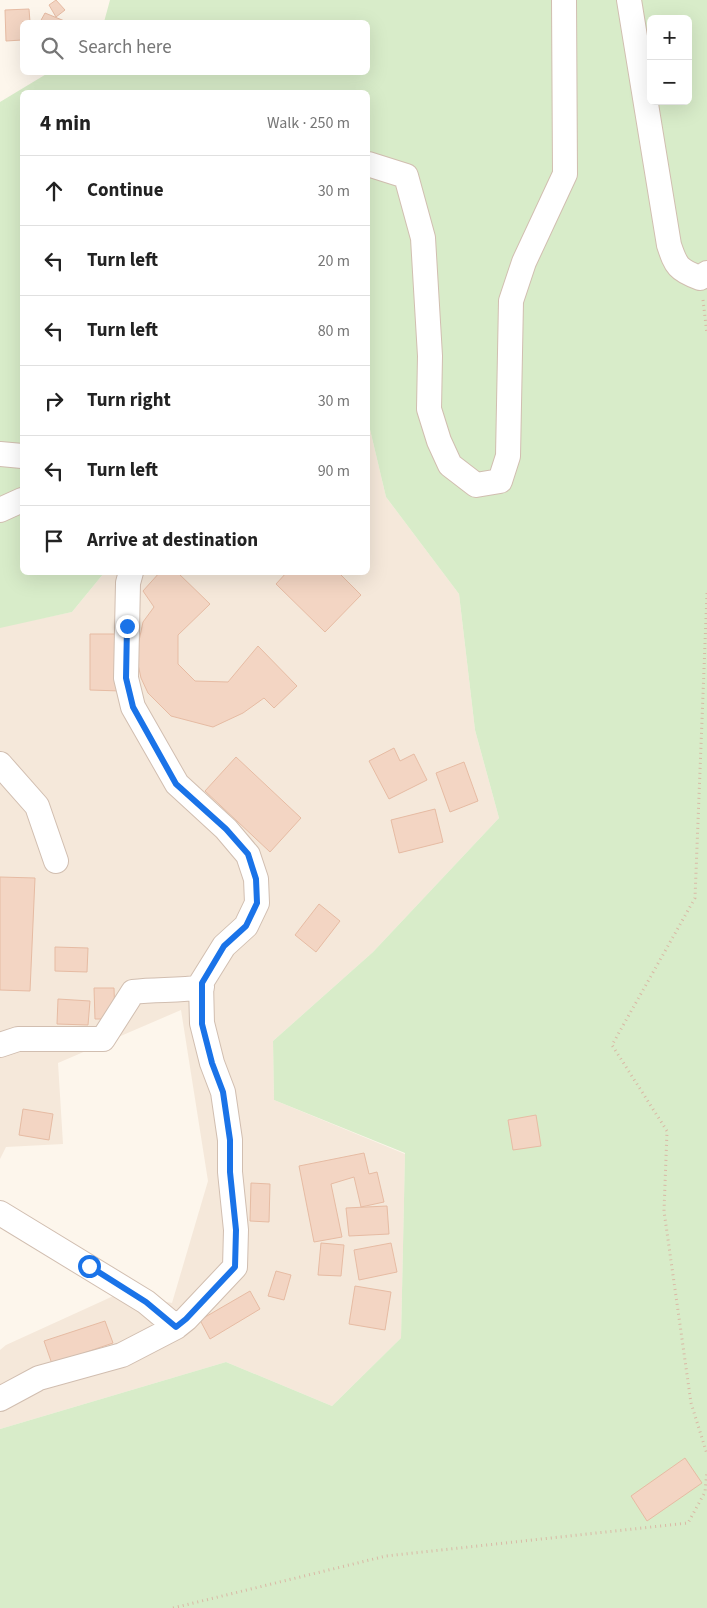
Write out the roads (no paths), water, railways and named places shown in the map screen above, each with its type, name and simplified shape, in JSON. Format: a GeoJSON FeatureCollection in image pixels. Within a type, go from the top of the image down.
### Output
{"type":"FeatureCollection","features":[{"type":"Feature","properties":{"kind":"street"},"geometry":{"type":"LineString","coordinates":[[370,165],[406,176],[424,238],[430,356],[429,409],[439,441],[450,465],[476,486],[500,482],[508,456],[510,301],[524,262],[565,174],[564,0]]}},
{"type":"Feature","properties":{"kind":"street"},"geometry":{"type":"LineString","coordinates":[[629,0],[669,245],[675,263],[684,272],[703,276]]}},
{"type":"Feature","properties":{"kind":"street"},"geometry":{"type":"LineString","coordinates":[[0,454],[20,456]]}},
{"type":"Feature","properties":{"kind":"street"},"geometry":{"type":"LineString","coordinates":[[0,510],[20,501]]}},
{"type":"Feature","properties":{"kind":"street"},"geometry":{"type":"LineString","coordinates":[[0,1399],[39,1378],[122,1355],[176,1327],[186,1319],[235,1267],[236,1230],[230,1172],[230,1140],[223,1092],[212,1063],[202,1024],[202,983],[224,946],[246,926],[257,903],[256,879],[248,854],[226,829],[176,784],[133,707],[126,678],[128,583],[130,575]]}},
{"type":"Feature","properties":{"kind":"street"},"geometry":{"type":"LineString","coordinates":[[0,764],[37,806],[56,862]]}},
{"type":"Feature","properties":{"kind":"street"},"geometry":{"type":"LineString","coordinates":[[0,1045],[18,1039],[104,1039],[133,992],[164,988],[181,991],[202,987]]}},
{"type":"Feature","properties":{"kind":"street"},"geometry":{"type":"LineString","coordinates":[[0,1213],[146,1302],[176,1327]]}}]}
